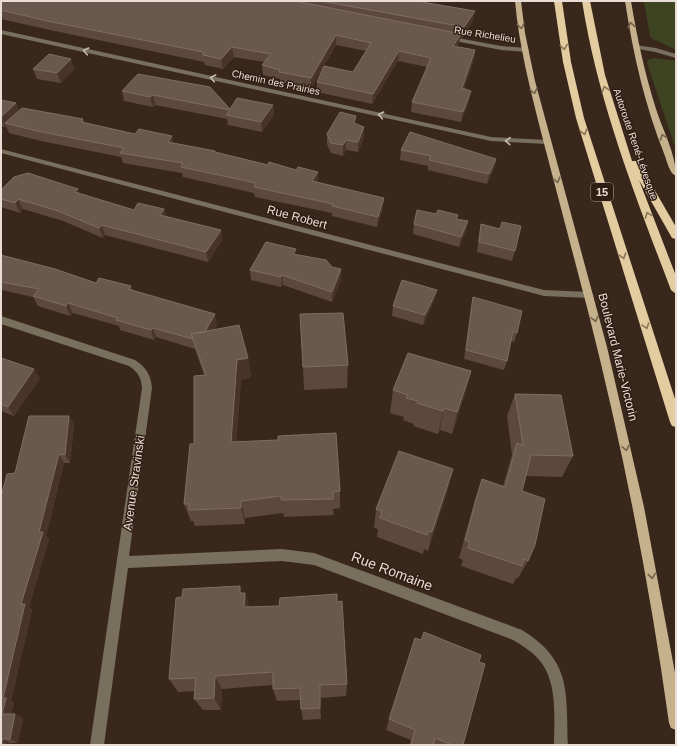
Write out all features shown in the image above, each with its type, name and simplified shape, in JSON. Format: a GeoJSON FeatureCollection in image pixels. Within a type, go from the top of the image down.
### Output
{"type":"FeatureCollection","features":[{"type":"Feature","properties":{"kind":"highway","name":"15"},"geometry":{"type":"LineString","coordinates":[[558,1],[567,62],[580,118],[676,422]]}},
{"type":"Feature","properties":{"kind":"highway","name":"Autoroute René-Lévesque"},"geometry":{"type":"LineString","coordinates":[[586,1],[601,73],[621,139],[676,290]]}},
{"type":"Feature","properties":{"kind":"highway"},"geometry":{"type":"LineString","coordinates":[[621,139],[676,236]]}},
{"type":"Feature","properties":{"kind":"main road","name":"Boulevard Marie-Victorin"},"geometry":{"type":"LineString","coordinates":[[518,1],[526,50],[547,142],[589,295],[640,511],[676,723]]}},
{"type":"Feature","properties":{"kind":"main road"},"geometry":{"type":"LineString","coordinates":[[628,1],[635,47],[646,90],[676,174]]}},
{"type":"Feature","properties":{"kind":"street","name":"Chemin des Prairies"},"geometry":{"type":"LineString","coordinates":[[1,32],[492,139],[547,142]]}},
{"type":"Feature","properties":{"kind":"street","name":"Rue Richelieu"},"geometry":{"type":"LineString","coordinates":[[439,36],[501,48],[526,50]]}},
{"type":"Feature","properties":{"kind":"street"},"geometry":{"type":"LineString","coordinates":[[635,47],[656,50],[676,56]]}},
{"type":"Feature","properties":{"kind":"street","name":"Rue Robert"},"geometry":{"type":"LineString","coordinates":[[1,151],[544,293],[589,295]]}},
{"type":"Feature","properties":{"kind":"street","name":"Avenue Stravinski"},"geometry":{"type":"LineString","coordinates":[[1,320],[132,363],[144,373],[147,388],[124,562],[97,745]]}},
{"type":"Feature","properties":{"kind":"street","name":"Rue Romaine"},"geometry":{"type":"LineString","coordinates":[[124,562],[282,555],[314,559],[517,634],[531,642],[543,652],[551,662],[556,674],[561,745]]}},
{"type":"Feature","properties":{"kind":"green space"},"geometry":{"type":"Polygon","coordinates":[[[644,1],[676,1],[676,50],[653,39],[650,36],[644,1]]]}},
{"type":"Feature","properties":{"kind":"green space"},"geometry":{"type":"Polygon","coordinates":[[[654,58],[676,61],[676,150],[647,63],[648,60],[654,58]]]}},
{"type":"Feature","properties":{"kind":"building"},"geometry":{"type":"Polygon","coordinates":[[[1,1],[295,1],[461,34],[453,46],[475,50],[462,88],[471,91],[463,112],[412,102],[431,58],[399,51],[373,94],[317,82],[324,66],[353,72],[371,43],[336,35],[311,78],[279,72],[280,70],[262,65],[271,54],[232,47],[221,59],[203,55],[203,52],[47,21],[1,10],[1,1]]]}},
{"type":"Feature","properties":{"kind":"building"},"geometry":{"type":"Polygon","coordinates":[[[321,1],[416,1],[475,11],[464,27],[321,1]]]}},
{"type":"Feature","properties":{"kind":"building"},"geometry":{"type":"Polygon","coordinates":[[[49,54],[71,59],[57,73],[33,69],[49,54]]]}},
{"type":"Feature","properties":{"kind":"building"},"geometry":{"type":"Polygon","coordinates":[[[138,74],[210,87],[230,109],[237,98],[273,105],[261,122],[226,115],[230,110],[153,95],[150,97],[122,91],[138,74]]]}},
{"type":"Feature","properties":{"kind":"building"},"geometry":{"type":"Polygon","coordinates":[[[1,100],[16,103],[1,117],[1,100]]]}},
{"type":"Feature","properties":{"kind":"building"},"geometry":{"type":"Polygon","coordinates":[[[22,108],[83,119],[81,122],[135,134],[139,129],[172,136],[168,142],[215,151],[268,165],[269,162],[296,170],[298,167],[318,172],[312,181],[384,198],[378,217],[332,206],[333,204],[254,187],[256,183],[181,167],[183,163],[120,153],[124,148],[37,131],[5,123],[22,108]]]}},
{"type":"Feature","properties":{"kind":"building"},"geometry":{"type":"Polygon","coordinates":[[[340,112],[356,116],[354,123],[364,127],[358,142],[346,140],[343,145],[331,143],[327,134],[340,112]]]}},
{"type":"Feature","properties":{"kind":"building"},"geometry":{"type":"Polygon","coordinates":[[[410,132],[496,159],[489,174],[429,160],[431,156],[401,150],[410,132]]]}},
{"type":"Feature","properties":{"kind":"building"},"geometry":{"type":"Polygon","coordinates":[[[28,173],[78,189],[75,192],[134,210],[138,203],[164,209],[160,215],[221,230],[206,252],[102,225],[99,228],[58,211],[18,199],[15,203],[1,199],[1,190],[14,177],[28,173]]]}},
{"type":"Feature","properties":{"kind":"building"},"geometry":{"type":"Polygon","coordinates":[[[417,210],[436,214],[438,210],[458,215],[456,219],[468,221],[461,237],[414,224],[417,210]]]}},
{"type":"Feature","properties":{"kind":"building"},"geometry":{"type":"Polygon","coordinates":[[[502,222],[521,226],[515,251],[479,242],[481,224],[500,229],[502,222]]]}},
{"type":"Feature","properties":{"kind":"building"},"geometry":{"type":"Polygon","coordinates":[[[266,242],[296,249],[293,254],[326,260],[332,267],[341,269],[332,292],[282,275],[281,277],[250,270],[266,242]]]}},
{"type":"Feature","properties":{"kind":"building"},"geometry":{"type":"Polygon","coordinates":[[[1,255],[55,269],[96,283],[99,278],[131,286],[128,289],[215,314],[205,332],[191,334],[193,339],[153,328],[151,330],[116,320],[118,318],[68,303],[66,306],[33,296],[39,289],[1,282],[1,255]]]}},
{"type":"Feature","properties":{"kind":"building"},"geometry":{"type":"Polygon","coordinates":[[[402,280],[437,290],[425,315],[393,306],[402,280]]]}},
{"type":"Feature","properties":{"kind":"building"},"geometry":{"type":"Polygon","coordinates":[[[473,297],[522,311],[517,333],[513,331],[507,361],[466,350],[473,297]]]}},
{"type":"Feature","properties":{"kind":"building"},"geometry":{"type":"Polygon","coordinates":[[[343,313],[348,365],[303,367],[300,314],[343,313]]]}},
{"type":"Feature","properties":{"kind":"building"},"geometry":{"type":"Polygon","coordinates":[[[239,325],[248,358],[237,360],[231,442],[278,440],[278,436],[336,433],[340,491],[333,492],[333,499],[281,500],[281,496],[241,501],[241,508],[189,510],[189,504],[184,504],[190,444],[194,444],[194,376],[206,375],[191,334],[239,325]]]}},
{"type":"Feature","properties":{"kind":"building"},"geometry":{"type":"Polygon","coordinates":[[[408,353],[471,371],[457,412],[444,408],[443,411],[417,403],[418,401],[406,398],[408,395],[393,390],[408,353]]]}},
{"type":"Feature","properties":{"kind":"building"},"geometry":{"type":"Polygon","coordinates":[[[1,358],[34,369],[8,407],[1,404],[1,358]]]}},
{"type":"Feature","properties":{"kind":"building"},"geometry":{"type":"Polygon","coordinates":[[[515,394],[561,395],[573,456],[531,455],[522,491],[545,499],[535,545],[528,561],[524,559],[522,566],[468,548],[470,542],[465,540],[482,479],[505,487],[517,443],[523,445],[515,394]]]}},
{"type":"Feature","properties":{"kind":"building"},"geometry":{"type":"Polygon","coordinates":[[[29,416],[69,416],[65,455],[59,454],[39,532],[43,532],[21,604],[25,604],[3,698],[6,698],[2,714],[15,714],[10,739],[3,739],[1,742],[1,497],[7,474],[15,473],[29,416]]]}},
{"type":"Feature","properties":{"kind":"building"},"geometry":{"type":"Polygon","coordinates":[[[399,451],[453,469],[432,532],[428,531],[427,535],[380,518],[382,511],[376,509],[399,451]]]}},
{"type":"Feature","properties":{"kind":"building"},"geometry":{"type":"Polygon","coordinates":[[[240,586],[240,593],[245,593],[244,607],[279,606],[280,598],[337,594],[337,602],[342,601],[347,684],[320,685],[320,708],[301,709],[300,688],[273,689],[273,672],[215,676],[214,698],[194,699],[196,678],[169,679],[176,598],[182,597],[183,589],[240,586]]]}},
{"type":"Feature","properties":{"kind":"building"},"geometry":{"type":"Polygon","coordinates":[[[424,632],[481,655],[479,662],[485,664],[463,745],[452,745],[435,738],[433,745],[411,745],[415,730],[389,719],[415,638],[421,640],[424,632]]]}}]}
